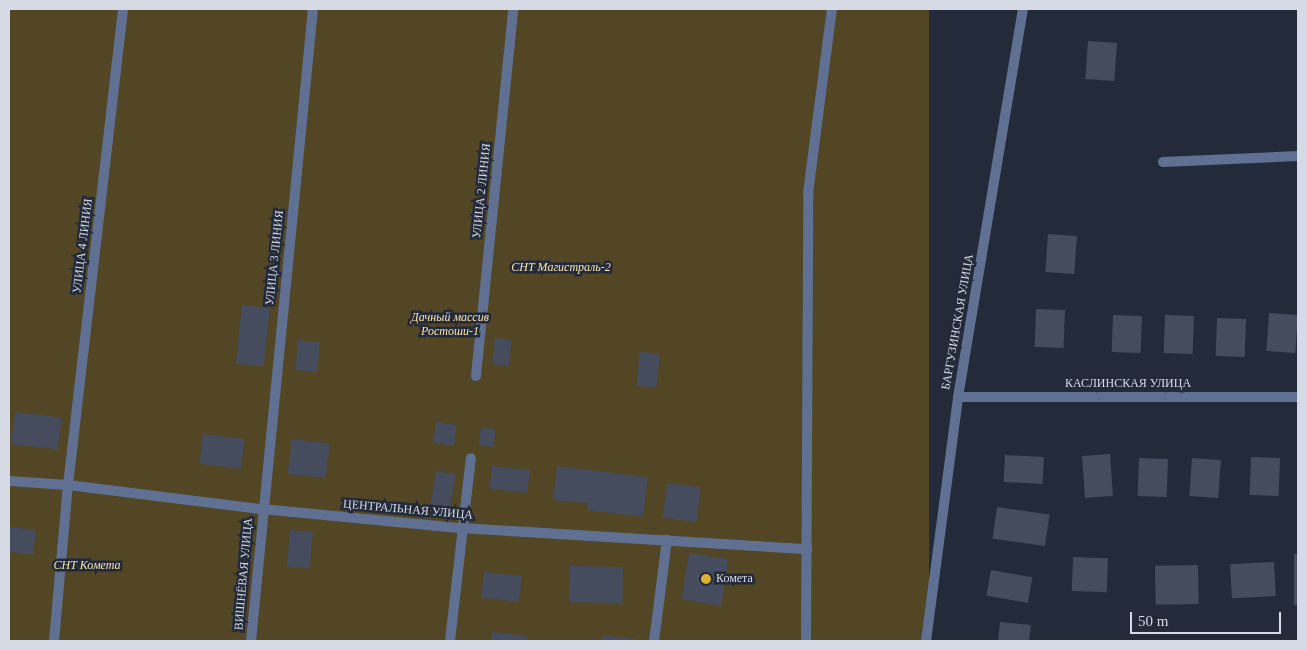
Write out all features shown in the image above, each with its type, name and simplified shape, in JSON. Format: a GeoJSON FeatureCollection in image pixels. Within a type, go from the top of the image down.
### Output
{"type":"FeatureCollection","features":[{"type":"Feature","properties":{"kind":"street","name":"УЛИЦА 4 ЛИНИЯ"},"geometry":{"type":"LineString","coordinates":[[54,641],[68,485],[123,9]]}},
{"type":"Feature","properties":{"kind":"street","name":"УЛИЦА 3 ЛИНИЯ"},"geometry":{"type":"LineString","coordinates":[[262,509],[313,9]]}},
{"type":"Feature","properties":{"kind":"street","name":"УЛИЦА 2 ЛИНИЯ"},"geometry":{"type":"LineString","coordinates":[[476,376],[513,9]]}},
{"type":"Feature","properties":{"kind":"street"},"geometry":{"type":"LineString","coordinates":[[806,641],[808,193],[832,9]]}},
{"type":"Feature","properties":{"kind":"street","name":"БАРГУЗИНСКАЯ УЛИЦА"},"geometry":{"type":"LineString","coordinates":[[926,641],[958,397],[1023,9]]}},
{"type":"Feature","properties":{"kind":"street"},"geometry":{"type":"LineString","coordinates":[[1163,162],[1298,156]]}},
{"type":"Feature","properties":{"kind":"street","name":"КАСЛИНСКАЯ УЛИЦА"},"geometry":{"type":"LineString","coordinates":[[958,397],[1298,397]]}},
{"type":"Feature","properties":{"kind":"street"},"geometry":{"type":"LineString","coordinates":[[450,641],[461,528],[471,458]]}},
{"type":"Feature","properties":{"kind":"street","name":"ЦЕНТРАЛЬНАЯ УЛИЦА"},"geometry":{"type":"LineString","coordinates":[[9,481],[68,485],[262,509],[461,528],[807,549]]}},
{"type":"Feature","properties":{"kind":"street","name":"ВИШНЁВАЯ УЛИЦА"},"geometry":{"type":"LineString","coordinates":[[251,641],[262,509]]}},
{"type":"Feature","properties":{"kind":"street"},"geometry":{"type":"LineString","coordinates":[[654,641],[667,540]]}},
{"type":"Feature","properties":{"kind":"green space","name":"Дачный массив Ростоши-1"},"geometry":{"type":"Polygon","coordinates":[[[9,9],[929,9],[929,641],[9,641],[9,9]]]}},
{"type":"Feature","properties":{"kind":"building"},"geometry":{"type":"Polygon","coordinates":[[[1088,41],[1117,43],[1114,81],[1085,79],[1088,41]]]}},
{"type":"Feature","properties":{"kind":"building"},"geometry":{"type":"Polygon","coordinates":[[[1048,234],[1077,236],[1074,274],[1045,272],[1048,234]]]}},
{"type":"Feature","properties":{"kind":"building"},"geometry":{"type":"Polygon","coordinates":[[[242,305],[270,308],[264,367],[236,364],[242,305]]]}},
{"type":"Feature","properties":{"kind":"building"},"geometry":{"type":"Polygon","coordinates":[[[1036,309],[1065,310],[1064,348],[1035,347],[1036,309]]]}},
{"type":"Feature","properties":{"kind":"building"},"geometry":{"type":"Polygon","coordinates":[[[1269,313],[1298,315],[1295,353],[1266,351],[1269,313]]]}},
{"type":"Feature","properties":{"kind":"building"},"geometry":{"type":"Polygon","coordinates":[[[1113,315],[1142,316],[1141,353],[1112,352],[1113,315]]]}},
{"type":"Feature","properties":{"kind":"building"},"geometry":{"type":"Polygon","coordinates":[[[1165,315],[1194,316],[1193,354],[1164,353],[1165,315]]]}},
{"type":"Feature","properties":{"kind":"building"},"geometry":{"type":"Polygon","coordinates":[[[1217,318],[1246,319],[1245,357],[1216,356],[1217,318]]]}},
{"type":"Feature","properties":{"kind":"building"},"geometry":{"type":"Polygon","coordinates":[[[495,338],[512,340],[509,366],[492,364],[495,338]]]}},
{"type":"Feature","properties":{"kind":"building"},"geometry":{"type":"Polygon","coordinates":[[[298,340],[320,342],[317,372],[295,370],[298,340]]]}},
{"type":"Feature","properties":{"kind":"building"},"geometry":{"type":"Polygon","coordinates":[[[640,352],[660,354],[656,388],[636,386],[640,352]]]}},
{"type":"Feature","properties":{"kind":"building"},"geometry":{"type":"Polygon","coordinates":[[[15,412],[62,418],[58,449],[11,444],[15,412]]]}},
{"type":"Feature","properties":{"kind":"building"},"geometry":{"type":"Polygon","coordinates":[[[436,422],[457,425],[454,446],[433,443],[436,422]]]}},
{"type":"Feature","properties":{"kind":"building"},"geometry":{"type":"Polygon","coordinates":[[[481,427],[496,429],[493,447],[478,445],[481,427]]]}},
{"type":"Feature","properties":{"kind":"building"},"geometry":{"type":"Polygon","coordinates":[[[203,434],[245,439],[241,469],[199,464],[203,434]]]}},
{"type":"Feature","properties":{"kind":"building"},"geometry":{"type":"Polygon","coordinates":[[[292,439],[330,444],[325,478],[288,474],[292,439]]]}},
{"type":"Feature","properties":{"kind":"building"},"geometry":{"type":"Polygon","coordinates":[[[1110,454],[1113,496],[1085,498],[1082,456],[1110,454]]]}},
{"type":"Feature","properties":{"kind":"building"},"geometry":{"type":"Polygon","coordinates":[[[1005,455],[1044,457],[1043,484],[1004,482],[1005,455]]]}},
{"type":"Feature","properties":{"kind":"building"},"geometry":{"type":"Polygon","coordinates":[[[1251,457],[1280,458],[1279,496],[1250,495],[1251,457]]]}},
{"type":"Feature","properties":{"kind":"building"},"geometry":{"type":"Polygon","coordinates":[[[1139,458],[1168,459],[1167,497],[1138,496],[1139,458]]]}},
{"type":"Feature","properties":{"kind":"building"},"geometry":{"type":"Polygon","coordinates":[[[1192,458],[1221,460],[1218,498],[1189,496],[1192,458]]]}},
{"type":"Feature","properties":{"kind":"building"},"geometry":{"type":"Polygon","coordinates":[[[492,466],[530,470],[527,493],[490,489],[492,466]]]}},
{"type":"Feature","properties":{"kind":"building"},"geometry":{"type":"Polygon","coordinates":[[[557,466],[648,477],[643,517],[587,510],[588,503],[553,500],[557,466]]]}},
{"type":"Feature","properties":{"kind":"building"},"geometry":{"type":"Polygon","coordinates":[[[436,471],[456,474],[450,508],[431,505],[436,471]]]}},
{"type":"Feature","properties":{"kind":"building"},"geometry":{"type":"Polygon","coordinates":[[[667,483],[701,487],[696,522],[663,518],[667,483]]]}},
{"type":"Feature","properties":{"kind":"building"},"geometry":{"type":"Polygon","coordinates":[[[997,507],[1049,514],[1045,546],[993,539],[997,507]]]}},
{"type":"Feature","properties":{"kind":"building"},"geometry":{"type":"Polygon","coordinates":[[[9,527],[36,530],[33,555],[9,552],[9,527]]]}},
{"type":"Feature","properties":{"kind":"building"},"geometry":{"type":"Polygon","coordinates":[[[290,530],[313,532],[310,569],[287,567],[290,530]]]}},
{"type":"Feature","properties":{"kind":"building","name":"Комета"},"geometry":{"type":"Polygon","coordinates":[[[689,553],[729,559],[721,606],[682,599],[689,553]]]}},
{"type":"Feature","properties":{"kind":"building"},"geometry":{"type":"Polygon","coordinates":[[[1294,554],[1298,554],[1298,605],[1294,605],[1294,554]]]}},
{"type":"Feature","properties":{"kind":"building"},"geometry":{"type":"Polygon","coordinates":[[[1073,557],[1108,558],[1107,592],[1072,591],[1073,557]]]}},
{"type":"Feature","properties":{"kind":"building"},"geometry":{"type":"Polygon","coordinates":[[[1274,562],[1276,596],[1232,598],[1230,564],[1274,562]]]}},
{"type":"Feature","properties":{"kind":"building"},"geometry":{"type":"Polygon","coordinates":[[[1198,565],[1199,604],[1156,605],[1155,566],[1198,565]]]}},
{"type":"Feature","properties":{"kind":"building"},"geometry":{"type":"Polygon","coordinates":[[[570,566],[623,567],[622,603],[569,602],[570,566]]]}},
{"type":"Feature","properties":{"kind":"building"},"geometry":{"type":"Polygon","coordinates":[[[991,570],[1032,577],[1028,603],[986,596],[991,570]]]}},
{"type":"Feature","properties":{"kind":"building"},"geometry":{"type":"Polygon","coordinates":[[[484,572],[522,576],[519,602],[481,598],[484,572]]]}},
{"type":"Feature","properties":{"kind":"building"},"geometry":{"type":"Polygon","coordinates":[[[1000,622],[1031,625],[1029,641],[998,641],[1000,622]]]}},
{"type":"Feature","properties":{"kind":"building"},"geometry":{"type":"Polygon","coordinates":[[[492,632],[528,636],[527,641],[491,641],[492,632]]]}},
{"type":"Feature","properties":{"kind":"building"},"geometry":{"type":"Polygon","coordinates":[[[603,635],[634,639],[634,641],[602,641],[603,635]]]}},
{"type":"Feature","properties":{"kind":"place","name":"Комета"},"geometry":{"type":"Point","coordinates":[706,579]}},
{"type":"Feature","properties":{"kind":"park label","name":"СНТ Магистраль-2"},"geometry":{"type":"Point","coordinates":[561,268]}},
{"type":"Feature","properties":{"kind":"park label","name":"СНТ Комета"},"geometry":{"type":"Point","coordinates":[87,566]}}]}
